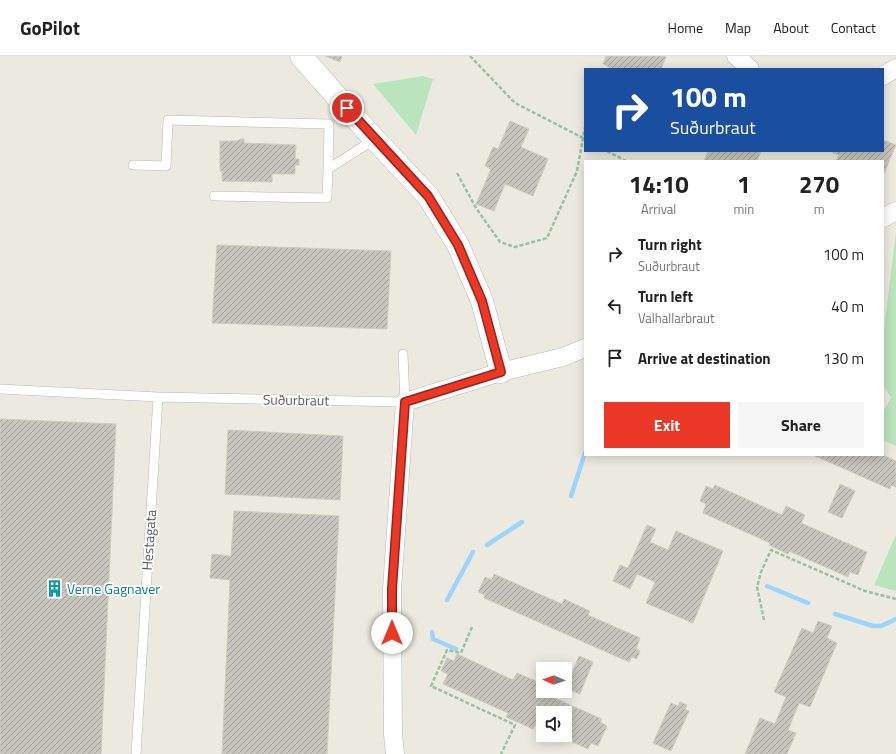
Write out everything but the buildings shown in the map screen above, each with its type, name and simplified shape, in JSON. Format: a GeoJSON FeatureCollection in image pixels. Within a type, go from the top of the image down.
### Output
{"type":"FeatureCollection","features":[{"type":"Feature","properties":{"kind":"street"},"geometry":{"type":"LineString","coordinates":[[302,56],[375,139],[428,196],[458,245],[482,301],[501,372]]}},
{"type":"Feature","properties":{"kind":"street"},"geometry":{"type":"LineString","coordinates":[[736,56],[749,68]]}},
{"type":"Feature","properties":{"kind":"street"},"geometry":{"type":"LineString","coordinates":[[884,75],[896,68]]}},
{"type":"Feature","properties":{"kind":"street"},"geometry":{"type":"LineString","coordinates":[[884,217],[896,210]]}},
{"type":"Feature","properties":{"kind":"street","name":"Suðurbraut"},"geometry":{"type":"LineString","coordinates":[[405,402],[501,372],[563,357],[584,348]]}},
{"type":"Feature","properties":{"kind":"street"},"geometry":{"type":"LineString","coordinates":[[395,754],[393,734],[392,589],[405,402]]}},
{"type":"Feature","properties":{"kind":"lane"},"geometry":{"type":"LineString","coordinates":[[133,165],[166,166],[168,120],[329,124],[327,198],[214,196]]}},
{"type":"Feature","properties":{"kind":"lane"},"geometry":{"type":"LineString","coordinates":[[328,169],[375,139]]}},
{"type":"Feature","properties":{"kind":"lane"},"geometry":{"type":"LineString","coordinates":[[403,354],[405,402]]}},
{"type":"Feature","properties":{"kind":"lane","name":"Suðurbraut"},"geometry":{"type":"LineString","coordinates":[[0,388],[158,397],[405,402]]}},
{"type":"Feature","properties":{"kind":"lane","name":"Hestagata"},"geometry":{"type":"LineString","coordinates":[[136,754],[158,397]]}},
{"type":"Feature","properties":{"kind":"path"},"geometry":{"type":"LineString","coordinates":[[457,174],[476,208],[500,242],[515,247],[547,238],[577,171],[584,139],[515,103],[470,56]]}},
{"type":"Feature","properties":{"kind":"path"},"geometry":{"type":"LineString","coordinates":[[609,152],[624,160]]}},
{"type":"Feature","properties":{"kind":"path"},"geometry":{"type":"LineString","coordinates":[[764,620],[757,586],[761,572],[771,550],[865,591],[896,599]]}},
{"type":"Feature","properties":{"kind":"path"},"geometry":{"type":"LineString","coordinates":[[472,626],[461,653],[447,650],[431,686],[515,725],[501,754]]}},
{"type":"Feature","properties":{"kind":"green space"},"geometry":{"type":"Polygon","coordinates":[[[423,76],[433,79],[416,135],[373,84],[423,76]]]}},
{"type":"Feature","properties":{"kind":"green space"},"geometry":{"type":"Polygon","coordinates":[[[896,232],[896,446],[884,440],[884,410],[891,398],[884,386],[884,329],[896,232]]]}},
{"type":"Feature","properties":{"kind":"green space"},"geometry":{"type":"Polygon","coordinates":[[[896,535],[896,591],[874,585],[896,535]]]}},
{"type":"Feature","properties":{"kind":"waterway"},"geometry":{"type":"LineString","coordinates":[[571,496],[584,456]]}},
{"type":"Feature","properties":{"kind":"waterway"},"geometry":{"type":"LineString","coordinates":[[487,545],[522,522]]}},
{"type":"Feature","properties":{"kind":"waterway"},"geometry":{"type":"LineString","coordinates":[[447,600],[473,552]]}},
{"type":"Feature","properties":{"kind":"waterway"},"geometry":{"type":"LineString","coordinates":[[767,586],[808,603]]}},
{"type":"Feature","properties":{"kind":"waterway"},"geometry":{"type":"LineString","coordinates":[[835,614],[873,626],[881,626],[896,619]]}},
{"type":"Feature","properties":{"kind":"waterway"},"geometry":{"type":"LineString","coordinates":[[432,632],[433,639],[456,649]]}},
{"type":"Feature","properties":{"kind":"place","name":"Verne Gagnaver"},"geometry":{"type":"Point","coordinates":[54,589]}},
{"type":"Feature","properties":{"kind":"route"},"geometry":{"type":"LineString","coordinates":[[347,108],[428,196],[458,245],[482,301],[501,372],[405,402],[392,589],[392,633]]}}]}
